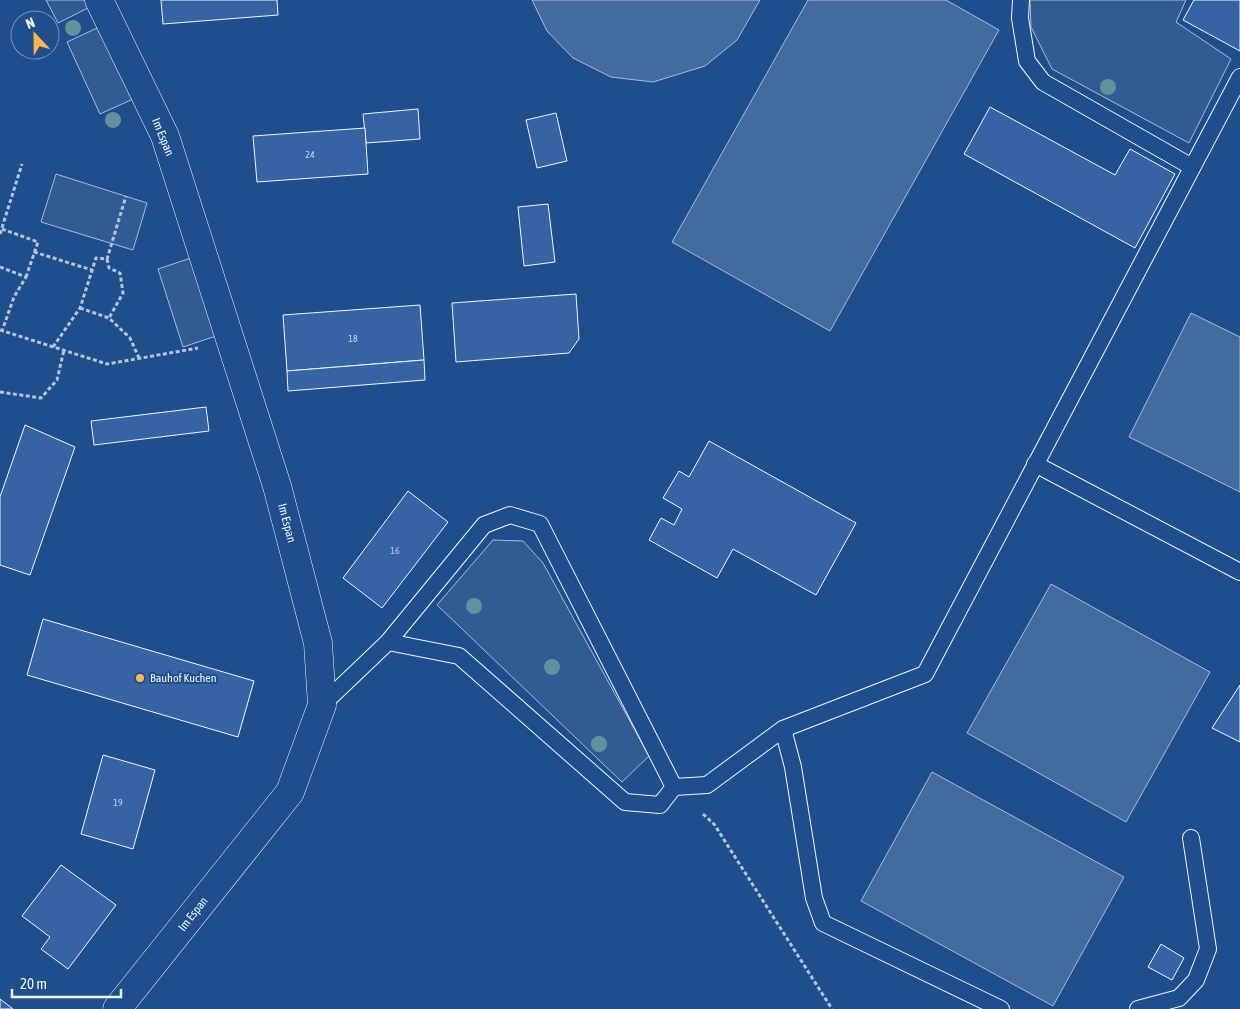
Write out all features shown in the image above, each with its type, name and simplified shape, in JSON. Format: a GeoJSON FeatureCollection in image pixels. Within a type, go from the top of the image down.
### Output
{"type":"FeatureCollection","features":[{"type":"Feature","properties":{"kind":"street","name":"Im Espan"},"geometry":{"type":"LineString","coordinates":[[98,0],[165,136],[277,486],[318,643],[322,705],[290,792],[117,1009]]}},
{"type":"Feature","properties":{"kind":"lane"},"geometry":{"type":"LineString","coordinates":[[1021,0],[1020,18],[1027,61],[1043,82],[1192,167]]}},
{"type":"Feature","properties":{"kind":"lane"},"geometry":{"type":"LineString","coordinates":[[388,642],[459,656],[624,802],[660,805],[674,787],[707,785],[783,728],[925,674],[1240,77]]}},
{"type":"Feature","properties":{"kind":"lane"},"geometry":{"type":"LineString","coordinates":[[1035,464],[1240,572]]}},
{"type":"Feature","properties":{"kind":"lane"},"geometry":{"type":"LineString","coordinates":[[322,705],[388,642],[484,525],[510,515],[540,524],[674,787]]}},
{"type":"Feature","properties":{"kind":"lane"},"geometry":{"type":"LineString","coordinates":[[783,728],[793,767],[814,898],[823,923],[1001,1009]]}},
{"type":"Feature","properties":{"kind":"lane"},"geometry":{"type":"LineString","coordinates":[[1138,1009],[1179,998],[1196,980],[1208,949],[1190,838]]}},
{"type":"Feature","properties":{"kind":"path"},"geometry":{"type":"LineString","coordinates":[[0,234],[22,164]]}},
{"type":"Feature","properties":{"kind":"path"},"geometry":{"type":"LineString","coordinates":[[109,318],[123,294],[120,273],[109,268],[107,259],[126,196]]}},
{"type":"Feature","properties":{"kind":"path"},"geometry":{"type":"LineString","coordinates":[[2,229],[38,242],[26,277],[14,297],[1,331],[107,364],[231,342]]}},
{"type":"Feature","properties":{"kind":"path"},"geometry":{"type":"LineString","coordinates":[[34,252],[92,270]]}},
{"type":"Feature","properties":{"kind":"path"},"geometry":{"type":"LineString","coordinates":[[54,347],[80,308],[96,258],[107,259]]}},
{"type":"Feature","properties":{"kind":"path"},"geometry":{"type":"LineString","coordinates":[[0,267],[26,277]]}},
{"type":"Feature","properties":{"kind":"path"},"geometry":{"type":"LineString","coordinates":[[80,308],[109,318],[130,338],[139,358]]}},
{"type":"Feature","properties":{"kind":"path"},"geometry":{"type":"LineString","coordinates":[[0,392],[41,398],[57,380],[64,350]]}},
{"type":"Feature","properties":{"kind":"path"},"geometry":{"type":"LineString","coordinates":[[674,787],[714,824],[832,1009]]}},
{"type":"Feature","properties":{"kind":"shaded area"},"geometry":{"type":"Polygon","coordinates":[[[46,0],[99,0],[100,2],[60,22],[60,10],[51,10],[46,0]]]}},
{"type":"Feature","properties":{"kind":"shaded area"},"geometry":{"type":"Polygon","coordinates":[[[532,0],[760,0],[737,40],[705,66],[653,82],[611,77],[573,58],[547,31],[532,0]]]}},
{"type":"Feature","properties":{"kind":"shaded area"},"geometry":{"type":"Polygon","coordinates":[[[808,0],[946,0],[999,30],[830,331],[672,242],[808,0]]]}},
{"type":"Feature","properties":{"kind":"shaded area"},"geometry":{"type":"Polygon","coordinates":[[[1030,0],[1186,0],[1176,22],[1231,59],[1189,143],[1052,69],[1031,27],[1030,0]]]}},
{"type":"Feature","properties":{"kind":"shaded area"},"geometry":{"type":"Polygon","coordinates":[[[110,22],[144,94],[100,114],[67,42],[110,22]]]}},
{"type":"Feature","properties":{"kind":"shaded area"},"geometry":{"type":"Polygon","coordinates":[[[56,174],[147,203],[133,250],[41,222],[56,174]]]}},
{"type":"Feature","properties":{"kind":"shaded area"},"geometry":{"type":"Polygon","coordinates":[[[203,254],[228,332],[183,347],[158,269],[203,254]]]}},
{"type":"Feature","properties":{"kind":"shaded area"},"geometry":{"type":"Polygon","coordinates":[[[1191,313],[1240,337],[1240,492],[1129,437],[1191,313]]]}},
{"type":"Feature","properties":{"kind":"shaded area"},"geometry":{"type":"Polygon","coordinates":[[[493,540],[523,541],[543,563],[649,756],[622,782],[437,605],[493,540]]]}},
{"type":"Feature","properties":{"kind":"shaded area"},"geometry":{"type":"Polygon","coordinates":[[[1051,584],[1210,672],[1126,822],[967,733],[1051,584]]]}},
{"type":"Feature","properties":{"kind":"shaded area"},"geometry":{"type":"Polygon","coordinates":[[[932,772],[1124,877],[1053,1006],[861,901],[932,772]]]}},
{"type":"Feature","properties":{"kind":"building"},"geometry":{"type":"Polygon","coordinates":[[[161,0],[277,0],[278,15],[163,24],[161,0]]]}},
{"type":"Feature","properties":{"kind":"building"},"geometry":{"type":"Polygon","coordinates":[[[1194,0],[1240,0],[1240,51],[1183,20],[1194,0]]]}},
{"type":"Feature","properties":{"kind":"building"},"geometry":{"type":"Polygon","coordinates":[[[990,107],[1115,175],[1130,149],[1175,174],[1135,248],[964,154],[990,107]]]}},
{"type":"Feature","properties":{"kind":"building"},"geometry":{"type":"Polygon","coordinates":[[[418,109],[420,139],[366,143],[363,114],[418,109]]]}},
{"type":"Feature","properties":{"kind":"building"},"geometry":{"type":"Polygon","coordinates":[[[556,113],[567,161],[537,168],[526,120],[556,113]]]}},
{"type":"Feature","properties":{"kind":"building"},"geometry":{"type":"Polygon","coordinates":[[[365,128],[368,174],[257,182],[253,136],[365,128]]]}},
{"type":"Feature","properties":{"kind":"building"},"geometry":{"type":"Polygon","coordinates":[[[548,204],[555,262],[524,266],[518,207],[548,204]]]}},
{"type":"Feature","properties":{"kind":"building"},"geometry":{"type":"Polygon","coordinates":[[[576,294],[579,339],[569,353],[456,362],[452,303],[576,294]]]}},
{"type":"Feature","properties":{"kind":"building"},"geometry":{"type":"Polygon","coordinates":[[[420,305],[424,360],[287,371],[283,315],[420,305]]]}},
{"type":"Feature","properties":{"kind":"building"},"geometry":{"type":"Polygon","coordinates":[[[424,360],[425,380],[288,391],[287,371],[424,360]]]}},
{"type":"Feature","properties":{"kind":"building"},"geometry":{"type":"Polygon","coordinates":[[[206,407],[209,431],[94,445],[91,421],[206,407]]]}},
{"type":"Feature","properties":{"kind":"building"},"geometry":{"type":"Polygon","coordinates":[[[25,425],[75,447],[30,575],[0,565],[0,497],[25,425]]]}},
{"type":"Feature","properties":{"kind":"building"},"geometry":{"type":"Polygon","coordinates":[[[709,441],[856,523],[816,595],[733,549],[717,578],[649,540],[661,518],[674,525],[682,509],[663,498],[679,471],[689,477],[709,441]]]}},
{"type":"Feature","properties":{"kind":"building"},"geometry":{"type":"Polygon","coordinates":[[[408,491],[448,522],[382,608],[343,578],[408,491]]]}},
{"type":"Feature","properties":{"kind":"building","name":"Bauhof Kuchen"},"geometry":{"type":"Polygon","coordinates":[[[43,619],[254,681],[238,737],[27,675],[43,619]]]}},
{"type":"Feature","properties":{"kind":"building"},"geometry":{"type":"Polygon","coordinates":[[[1240,685],[1240,742],[1212,728],[1240,685]]]}},
{"type":"Feature","properties":{"kind":"building"},"geometry":{"type":"Polygon","coordinates":[[[103,755],[155,770],[133,849],[81,834],[103,755]]]}},
{"type":"Feature","properties":{"kind":"building"},"geometry":{"type":"Polygon","coordinates":[[[61,865],[116,905],[68,969],[41,949],[50,937],[22,916],[61,865]]]}},
{"type":"Feature","properties":{"kind":"building"},"geometry":{"type":"Polygon","coordinates":[[[1161,944],[1184,958],[1172,980],[1148,967],[1161,944]]]}},
{"type":"Feature","properties":{"kind":"building"},"geometry":{"type":"Polygon","coordinates":[[[0,999],[13,1009],[0,1009],[0,999]]]}},
{"type":"Feature","properties":{"kind":"place","name":"Bauhof Kuchen"},"geometry":{"type":"Point","coordinates":[140,678]}}]}
